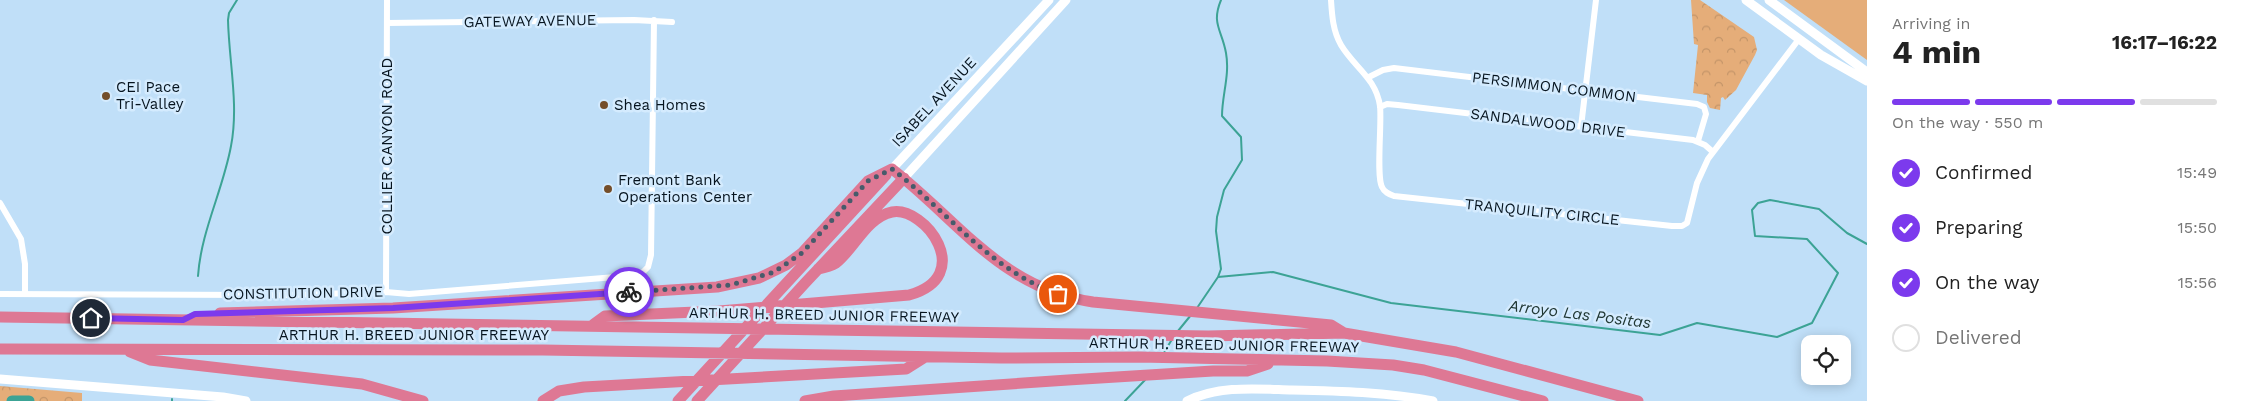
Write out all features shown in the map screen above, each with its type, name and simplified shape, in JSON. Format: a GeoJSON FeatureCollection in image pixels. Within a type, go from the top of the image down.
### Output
{"type":"FeatureCollection","features":[{"type":"Feature","properties":{"kind":"highway"},"geometry":{"type":"LineString","coordinates":[[183,320],[195,314],[393,308],[717,286],[745,282],[774,272],[802,253],[868,181],[892,169],[995,260],[1026,281],[1050,292],[1075,299],[1331,325],[1344,333]]}},
{"type":"Feature","properties":{"kind":"highway","name":"ISABEL AVENUE"},"geometry":{"type":"LineString","coordinates":[[679,400],[892,169]]}},
{"type":"Feature","properties":{"kind":"highway","name":"ISABEL AVENUE"},"geometry":{"type":"LineString","coordinates":[[698,400],[904,178]]}},
{"type":"Feature","properties":{"kind":"highway"},"geometry":{"type":"LineString","coordinates":[[594,324],[605,316],[719,311],[909,295],[929,287],[941,271],[943,261],[942,250],[928,230],[908,214],[892,212],[875,221],[835,264],[818,269]]}},
{"type":"Feature","properties":{"kind":"highway","name":"ARTHUR H. BREED JUNIOR FREEWAY"},"geometry":{"type":"LineString","coordinates":[[0,317],[594,324],[1208,336],[1344,333],[1456,352],[1638,401]]}},
{"type":"Feature","properties":{"kind":"highway","name":"ARTHUR H. BREED JUNIOR FREEWAY"},"geometry":{"type":"LineString","coordinates":[[0,349],[534,350],[925,357],[1139,357],[1327,361],[1393,365],[1450,376],[1544,401]]}},
{"type":"Feature","properties":{"kind":"highway"},"geometry":{"type":"LineString","coordinates":[[126,350],[150,360],[362,384],[423,401]]}},
{"type":"Feature","properties":{"kind":"highway"},"geometry":{"type":"LineString","coordinates":[[543,401],[559,391],[584,387],[906,369],[925,357]]}},
{"type":"Feature","properties":{"kind":"highway"},"geometry":{"type":"LineString","coordinates":[[805,401],[858,394],[1126,376],[1247,371],[1274,361]]}},
{"type":"Feature","properties":{"kind":"main road","name":"ISABEL AVENUE"},"geometry":{"type":"LineString","coordinates":[[892,169],[1049,0]]}},
{"type":"Feature","properties":{"kind":"main road","name":"ISABEL AVENUE"},"geometry":{"type":"LineString","coordinates":[[904,178],[1066,0]]}},
{"type":"Feature","properties":{"kind":"main road"},"geometry":{"type":"LineString","coordinates":[[1746,0],[1821,55],[1867,81]]}},
{"type":"Feature","properties":{"kind":"main road"},"geometry":{"type":"LineString","coordinates":[[1769,0],[1867,72]]}},
{"type":"Feature","properties":{"kind":"main road"},"geometry":{"type":"LineString","coordinates":[[0,379],[223,397],[246,401]]}},
{"type":"Feature","properties":{"kind":"main road"},"geometry":{"type":"LineString","coordinates":[[1187,401],[1206,393],[1236,389],[1364,392],[1432,401]]}},
{"type":"Feature","properties":{"kind":"street","name":"COLLIER CANYON ROAD"},"geometry":{"type":"LineString","coordinates":[[386,292],[387,0]]}},
{"type":"Feature","properties":{"kind":"street","name":"TRANQUILITY CIRCLE"},"geometry":{"type":"LineString","coordinates":[[1331,0],[1332,21],[1339,40],[1369,77],[1380,106],[1380,182],[1384,190],[1394,196],[1682,226],[1689,220],[1697,183],[1713,152],[1798,38]]}},
{"type":"Feature","properties":{"kind":"street"},"geometry":{"type":"LineString","coordinates":[[1581,127],[1596,0]]}},
{"type":"Feature","properties":{"kind":"street","name":"GATEWAY AVENUE"},"geometry":{"type":"LineString","coordinates":[[387,23],[654,20],[672,22]]}},
{"type":"Feature","properties":{"kind":"street","name":"CONSTITUTION DRIVE"},"geometry":{"type":"LineString","coordinates":[[0,294],[286,296],[386,292],[409,294],[634,277],[645,272],[651,255],[654,20]]}},
{"type":"Feature","properties":{"kind":"street","name":"PERSIMMON COMMON"},"geometry":{"type":"LineString","coordinates":[[1369,77],[1383,70],[1394,68],[1701,105],[1706,114],[1698,141]]}},
{"type":"Feature","properties":{"kind":"street","name":"SANDALWOOD DRIVE"},"geometry":{"type":"LineString","coordinates":[[1380,106],[1398,105],[1698,141],[1713,152]]}},
{"type":"Feature","properties":{"kind":"street"},"geometry":{"type":"LineString","coordinates":[[0,202],[21,239],[25,264],[25,294]]}},
{"type":"Feature","properties":{"kind":"green space"},"geometry":{"type":"Polygon","coordinates":[[[1691,0],[1700,0],[1754,37],[1757,50],[1755,55],[1736,90],[1725,100],[1723,97],[1721,98],[1720,110],[1710,108],[1707,102],[1707,95],[1693,93],[1698,45],[1694,44],[1691,0]]]}},
{"type":"Feature","properties":{"kind":"green space"},"geometry":{"type":"Polygon","coordinates":[[[1784,0],[1867,0],[1867,60],[1784,0]]]}},
{"type":"Feature","properties":{"kind":"green space"},"geometry":{"type":"Polygon","coordinates":[[[0,386],[82,393],[82,401],[0,401],[0,386]]]}},
{"type":"Feature","properties":{"kind":"waterway"},"geometry":{"type":"LineString","coordinates":[[198,276],[203,243],[231,146],[234,99],[228,20],[229,13],[237,0]]}},
{"type":"Feature","properties":{"kind":"waterway"},"geometry":{"type":"LineString","coordinates":[[1197,308],[1218,277],[1221,269],[1216,231],[1217,217],[1224,190],[1242,160],[1241,137],[1222,116],[1227,61],[1217,21],[1221,0]]}},
{"type":"Feature","properties":{"kind":"waterway","name":"Arroyo Las Positas"},"geometry":{"type":"LineString","coordinates":[[1218,277],[1273,272],[1391,303],[1660,335],[1697,323],[1777,337],[1812,323],[1838,273],[1807,239],[1755,236],[1752,210],[1758,203],[1770,200],[1819,209],[1847,233],[1867,244]]}},
{"type":"Feature","properties":{"kind":"waterway","name":"Arroyo Las Positas"},"geometry":{"type":"LineString","coordinates":[[1178,331],[1191,315]]}},
{"type":"Feature","properties":{"kind":"waterway","name":"Arroyo Las Positas"},"geometry":{"type":"LineString","coordinates":[[1163,354],[1171,341]]}},
{"type":"Feature","properties":{"kind":"waterway","name":"Arroyo Las Positas"},"geometry":{"type":"LineString","coordinates":[[1125,401],[1145,380]]}},
{"type":"Feature","properties":{"kind":"waterway"},"geometry":{"type":"LineString","coordinates":[[12,401],[29,401]]}},
{"type":"Feature","properties":{"kind":"way so far"},"geometry":{"type":"LineString","coordinates":[[629,292],[731,285],[774,272],[802,253],[868,181],[892,169],[995,260],[1026,281],[1058,294]]}},
{"type":"Feature","properties":{"kind":"place","name":"CEI Pace Tri-Valley"},"geometry":{"type":"Point","coordinates":[106,96]}},
{"type":"Feature","properties":{"kind":"place","name":"Shea Homes"},"geometry":{"type":"Point","coordinates":[604,105]}},
{"type":"Feature","properties":{"kind":"place","name":"Fremont Bank Operations Center"},"geometry":{"type":"Point","coordinates":[608,189]}},
{"type":"Feature","properties":{"kind":"route"},"geometry":{"type":"LineString","coordinates":[[91,318],[183,320],[195,314],[393,308],[629,292]]}}]}
